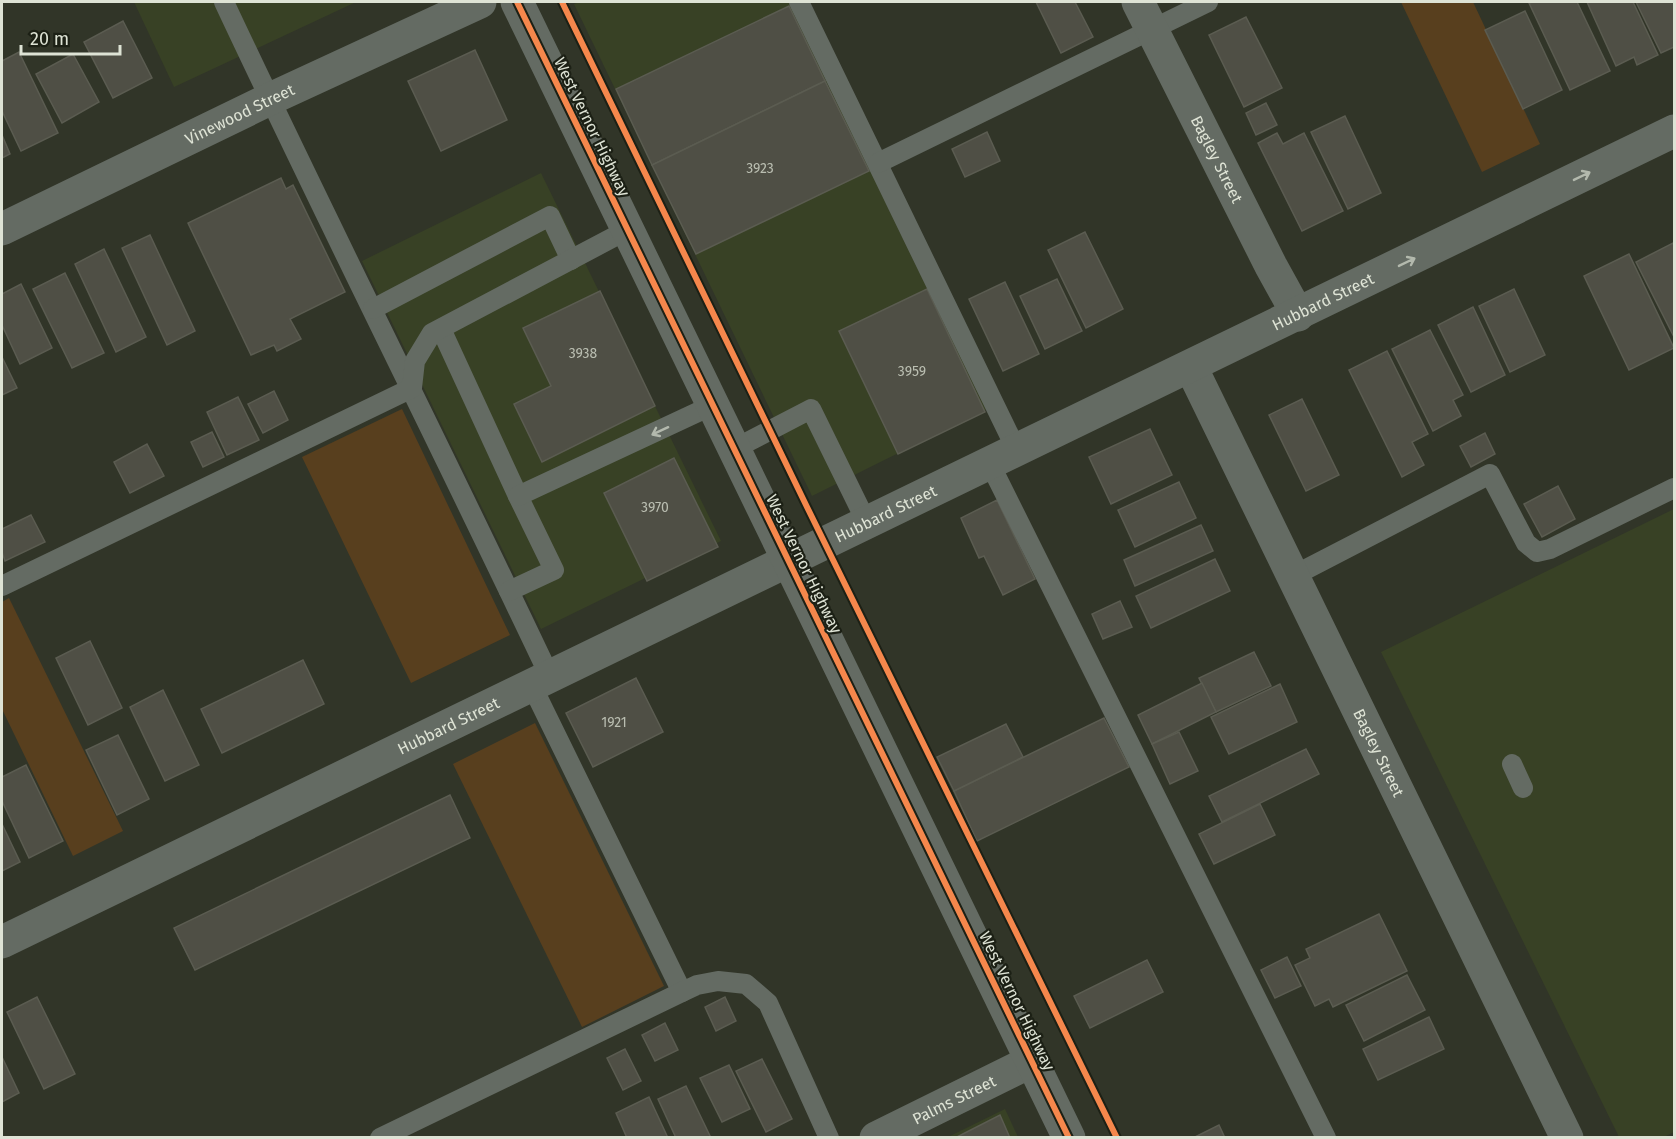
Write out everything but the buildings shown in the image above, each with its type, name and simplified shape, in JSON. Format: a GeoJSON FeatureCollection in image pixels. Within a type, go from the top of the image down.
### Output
{"type":"FeatureCollection","features":[{"type":"Feature","properties":{"kind":"street","name":"Vinewood Street"},"geometry":{"type":"LineString","coordinates":[[2,229],[270,99],[480,2]]}},
{"type":"Feature","properties":{"kind":"street","name":"West Vernor Highway"},"geometry":{"type":"LineString","coordinates":[[517,2],[1069,1137]]}},
{"type":"Feature","properties":{"kind":"street","name":"Bagley Street"},"geometry":{"type":"LineString","coordinates":[[1145,15],[1298,315]]}},
{"type":"Feature","properties":{"kind":"street","name":"Hubbard Street"},"geometry":{"type":"LineString","coordinates":[[2,942],[1674,131]]}},
{"type":"Feature","properties":{"kind":"street","name":"Bagley Street"},"geometry":{"type":"LineString","coordinates":[[1191,367],[1567,1137]]}},
{"type":"Feature","properties":{"kind":"street","name":"Palms Street"},"geometry":{"type":"LineString","coordinates":[[876,1137],[1032,1061]]}},
{"type":"Feature","properties":{"kind":"lane"},"geometry":{"type":"LineString","coordinates":[[224,2],[509,591],[541,682],[682,992]]}},
{"type":"Feature","properties":{"kind":"lane"},"geometry":{"type":"LineString","coordinates":[[800,2],[878,163],[1003,458],[1326,1137]]}},
{"type":"Feature","properties":{"kind":"lane"},"geometry":{"type":"LineString","coordinates":[[878,163],[1145,15],[1208,2]]}},
{"type":"Feature","properties":{"kind":"lane"},"geometry":{"type":"LineString","coordinates":[[373,309],[550,216],[571,260]]}},
{"type":"Feature","properties":{"kind":"lane"},"geometry":{"type":"LineString","coordinates":[[412,388],[415,361],[432,333],[627,230]]}},
{"type":"Feature","properties":{"kind":"lane"},"geometry":{"type":"LineString","coordinates":[[441,328],[554,570],[509,591]]}},
{"type":"Feature","properties":{"kind":"lane"},"geometry":{"type":"LineString","coordinates":[[2,586],[412,388]]}},
{"type":"Feature","properties":{"kind":"lane"},"geometry":{"type":"LineString","coordinates":[[518,496],[713,405]]}},
{"type":"Feature","properties":{"kind":"lane"},"geometry":{"type":"LineString","coordinates":[[734,449],[811,409],[867,523]]}},
{"type":"Feature","properties":{"kind":"lane"},"geometry":{"type":"LineString","coordinates":[[1293,576],[1490,474],[1526,543],[1537,552],[1550,549],[1674,488]]}},
{"type":"Feature","properties":{"kind":"lane"},"geometry":{"type":"LineString","coordinates":[[1512,764],[1523,788]]}},
{"type":"Feature","properties":{"kind":"lane"},"geometry":{"type":"LineString","coordinates":[[380,1137],[697,985],[718,981],[746,984],[768,1003],[829,1137]]}},
{"type":"Feature","properties":{"kind":"shaded area"},"geometry":{"type":"Polygon","coordinates":[[[134,2],[356,2],[174,87],[134,2]]]}},
{"type":"Feature","properties":{"kind":"shaded area"},"geometry":{"type":"Polygon","coordinates":[[[579,2],[794,2],[991,407],[812,496],[574,4],[579,2]]]}},
{"type":"Feature","properties":{"kind":"shaded area"},"geometry":{"type":"Polygon","coordinates":[[[1401,2],[1473,2],[1540,144],[1482,172],[1401,2]]]}},
{"type":"Feature","properties":{"kind":"shaded area"},"geometry":{"type":"Polygon","coordinates":[[[541,173],[721,541],[541,629],[362,261],[541,173]]]}},
{"type":"Feature","properties":{"kind":"shaded area"},"geometry":{"type":"Polygon","coordinates":[[[402,409],[510,635],[411,683],[302,457],[402,409]]]}},
{"type":"Feature","properties":{"kind":"shaded area"},"geometry":{"type":"Polygon","coordinates":[[[1674,509],[1674,1132],[1664,1137],[1619,1137],[1381,652],[1674,509]]]}},
{"type":"Feature","properties":{"kind":"shaded area"},"geometry":{"type":"Polygon","coordinates":[[[9,598],[123,831],[73,856],[2,709],[2,602],[9,598]]]}},
{"type":"Feature","properties":{"kind":"shaded area"},"geometry":{"type":"Polygon","coordinates":[[[535,723],[664,986],[582,1027],[453,764],[535,723]]]}},
{"type":"Feature","properties":{"kind":"shaded area"},"geometry":{"type":"Polygon","coordinates":[[[1005,1109],[1018,1137],[946,1138],[1005,1109]]]}},
{"type":"Feature","properties":{"kind":"cycle path"},"geometry":{"type":"LineString","coordinates":[[517,2],[1069,1138]]}},
{"type":"Feature","properties":{"kind":"cycle path"},"geometry":{"type":"LineString","coordinates":[[562,2],[1117,1138]]}}]}
